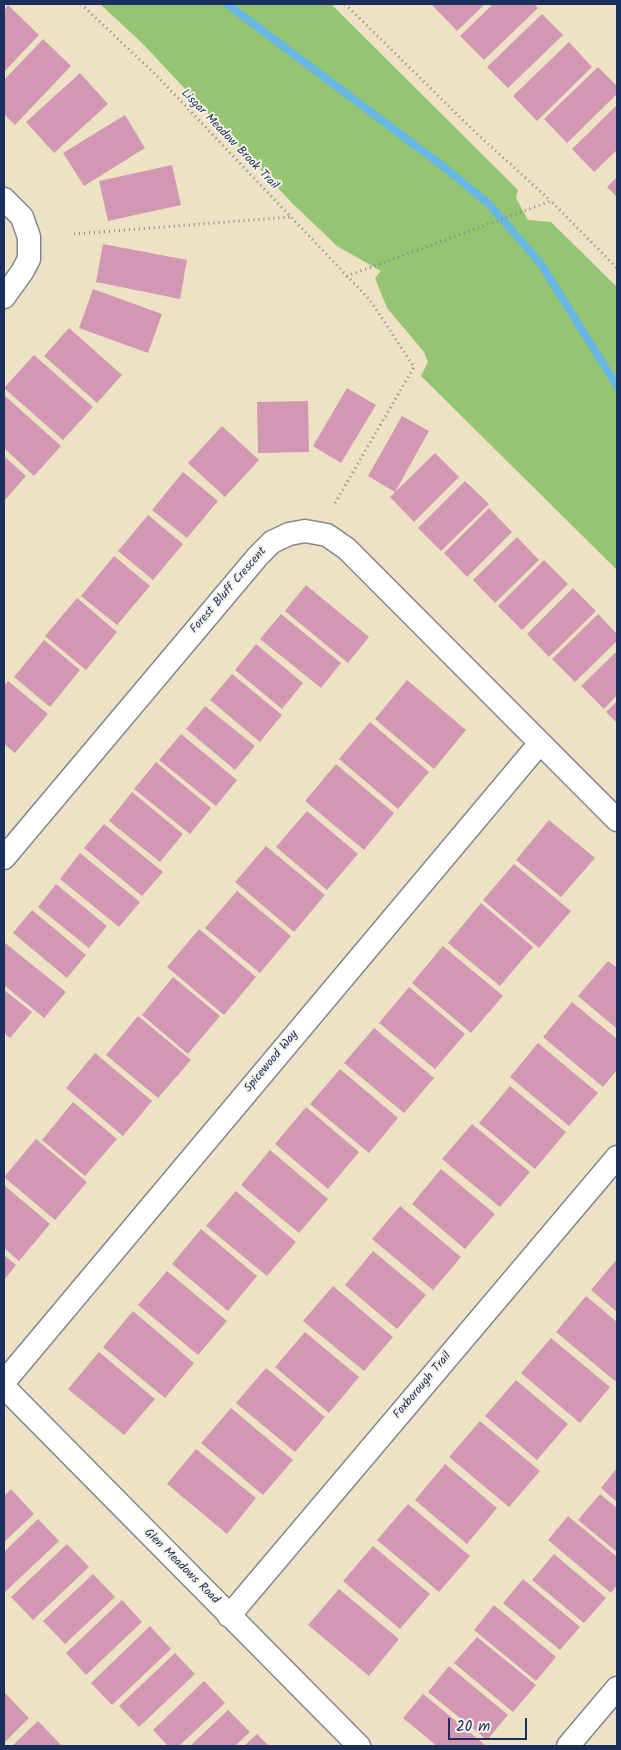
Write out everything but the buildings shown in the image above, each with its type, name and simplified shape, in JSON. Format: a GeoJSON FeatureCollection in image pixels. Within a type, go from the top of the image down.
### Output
{"type":"FeatureCollection","features":[{"type":"Feature","properties":{"kind":"street"},"geometry":{"type":"LineString","coordinates":[[4,199],[22,217],[29,237],[29,258],[22,272],[4,297]]}},
{"type":"Feature","properties":{"kind":"street","name":"Forest Bluff Crescent"},"geometry":{"type":"LineString","coordinates":[[4,858],[258,556],[272,542],[289,534],[305,531],[327,535],[347,549],[617,820]]}},
{"type":"Feature","properties":{"kind":"street","name":"Spicewood Way"},"geometry":{"type":"LineString","coordinates":[[4,1382],[540,743]]}},
{"type":"Feature","properties":{"kind":"street","name":"Foxborough Trail"},"geometry":{"type":"LineString","coordinates":[[229,1616],[617,1157]]}},
{"type":"Feature","properties":{"kind":"street","name":"Glen Meadows Road"},"geometry":{"type":"LineString","coordinates":[[4,1387],[359,1746]]}},
{"type":"Feature","properties":{"kind":"street"},"geometry":{"type":"LineString","coordinates":[[568,1746],[617,1688]]}},
{"type":"Feature","properties":{"kind":"path","name":"Lisgar Meadow Brook Trail"},"geometry":{"type":"LineString","coordinates":[[81,4],[155,74],[370,300],[414,367],[334,503]]}},
{"type":"Feature","properties":{"kind":"path"},"geometry":{"type":"LineString","coordinates":[[345,4],[475,132],[551,201],[617,268]]}},
{"type":"Feature","properties":{"kind":"path"},"geometry":{"type":"LineString","coordinates":[[347,276],[551,201]]}},
{"type":"Feature","properties":{"kind":"path"},"geometry":{"type":"LineString","coordinates":[[74,234],[291,217]]}},
{"type":"Feature","properties":{"kind":"green space"},"geometry":{"type":"Polygon","coordinates":[[[100,4],[331,4],[518,190],[516,198],[528,220],[551,222],[617,287],[617,570],[421,376],[428,362],[424,352],[387,308],[375,278],[381,271],[337,246],[292,203],[142,43],[100,4]]]}},
{"type":"Feature","properties":{"kind":"waterway"},"geometry":{"type":"LineString","coordinates":[[227,4],[444,167],[489,204],[541,264],[617,386]]}}]}
